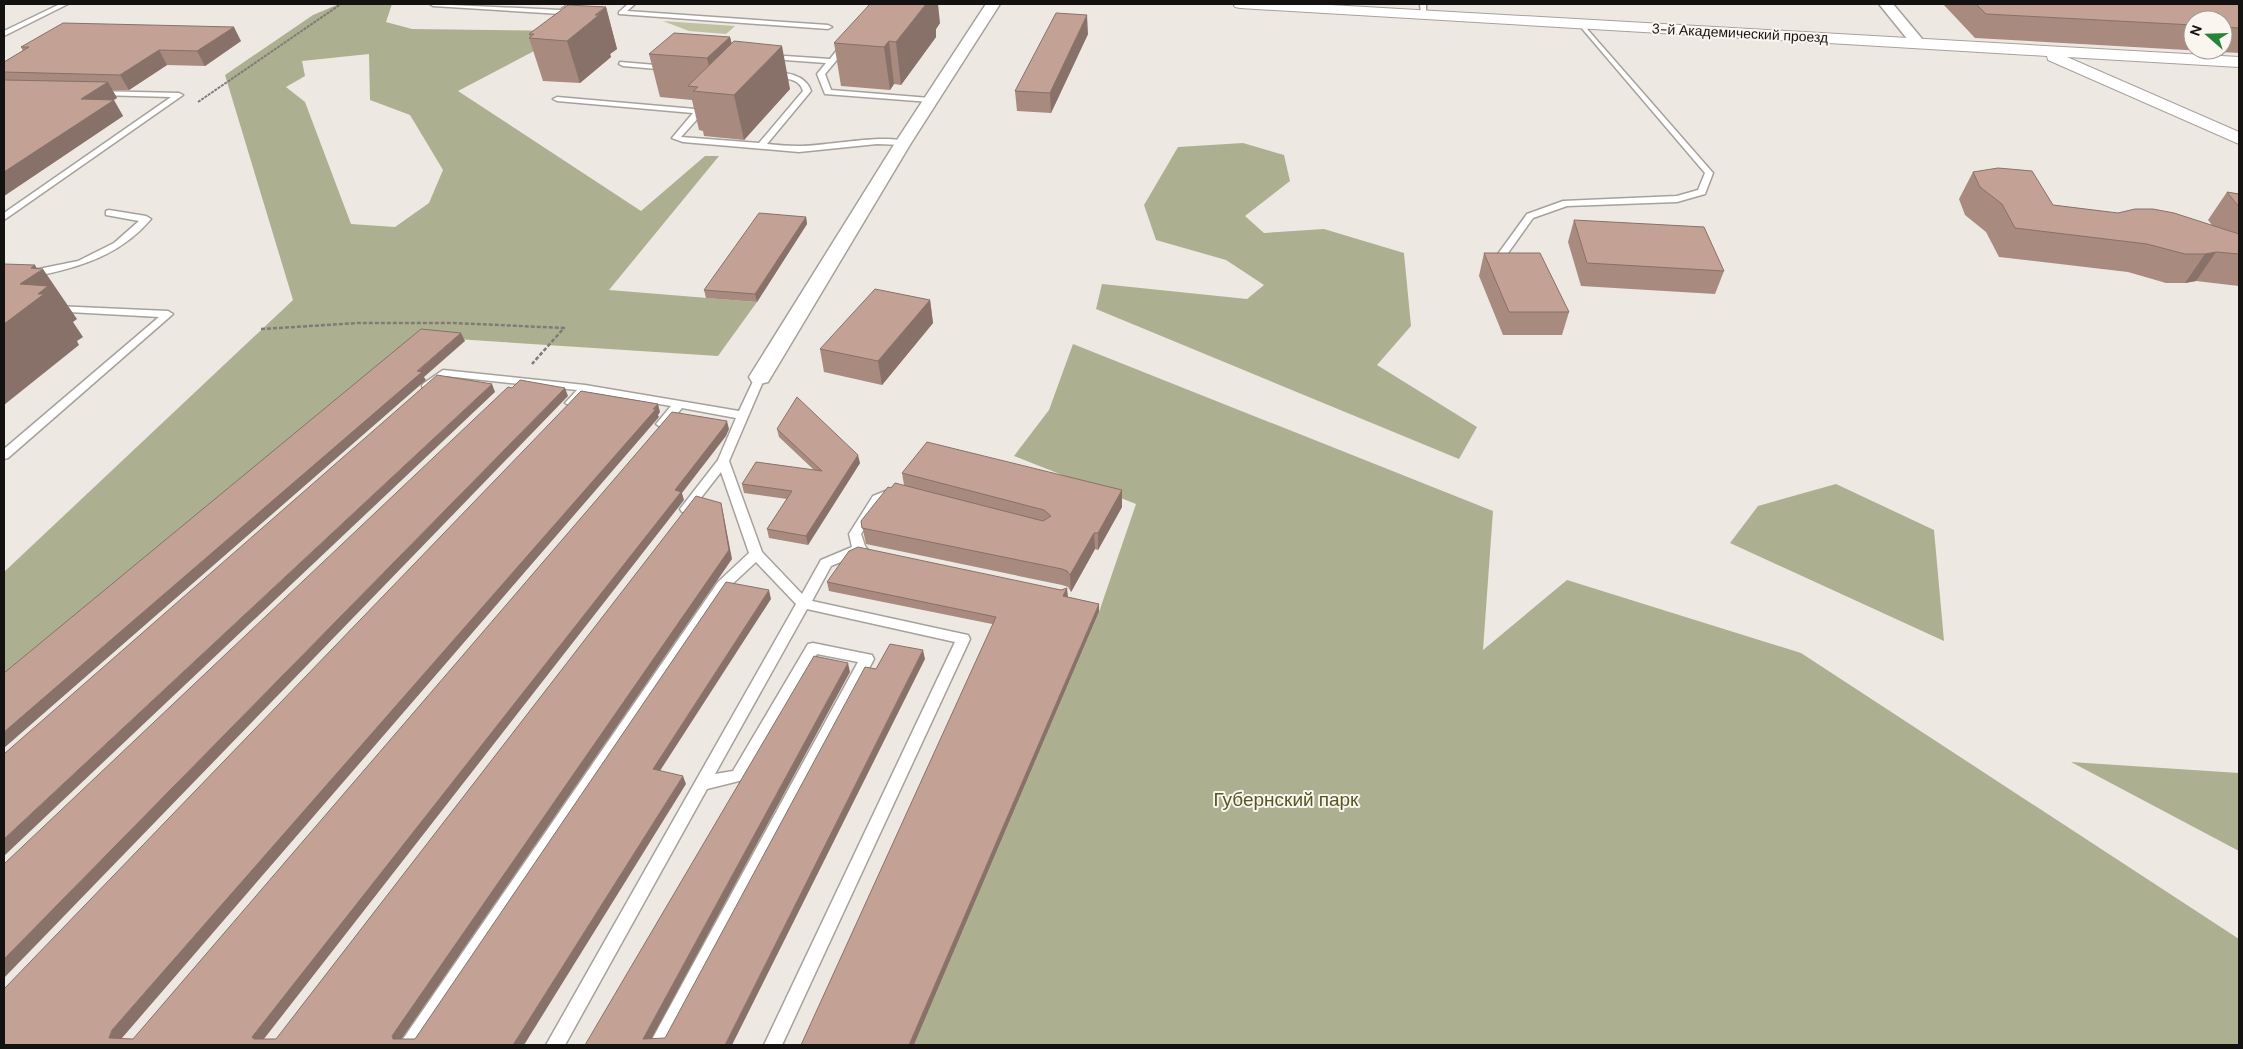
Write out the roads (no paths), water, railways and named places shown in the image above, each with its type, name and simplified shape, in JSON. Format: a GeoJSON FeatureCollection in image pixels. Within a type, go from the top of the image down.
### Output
{"type":"FeatureCollection","features":[{"type":"Feature","properties":{"kind":"street"},"geometry":{"type":"LineString","coordinates":[[760,377],[903,143],[992,4]]}},
{"type":"Feature","properties":{"kind":"street","name":"3-й Академический проезд"},"geometry":{"type":"LineString","coordinates":[[1240,4],[1423,9],[1581,24],[2239,62]]}},
{"type":"Feature","properties":{"kind":"street"},"geometry":{"type":"LineString","coordinates":[[1886,4],[1918,43]]}},
{"type":"Feature","properties":{"kind":"street"},"geometry":{"type":"LineString","coordinates":[[2041,51],[2239,139]]}},
{"type":"Feature","properties":{"kind":"lane"},"geometry":{"type":"LineString","coordinates":[[4,34],[65,4]]}},
{"type":"Feature","properties":{"kind":"lane"},"geometry":{"type":"LineString","coordinates":[[432,4],[486,5],[561,12],[573,4]]}},
{"type":"Feature","properties":{"kind":"lane"},"geometry":{"type":"LineString","coordinates":[[632,4],[621,13],[828,27]]}},
{"type":"Feature","properties":{"kind":"lane"},"geometry":{"type":"LineString","coordinates":[[1500,258],[1530,216],[1566,203],[1677,199],[1702,192],[1707,179],[1709,172],[1581,24]]}},
{"type":"Feature","properties":{"kind":"lane"},"geometry":{"type":"LineString","coordinates":[[848,42],[821,74],[828,92],[930,100]]}},
{"type":"Feature","properties":{"kind":"lane"},"geometry":{"type":"LineString","coordinates":[[785,58],[831,61]]}},
{"type":"Feature","properties":{"kind":"lane"},"geometry":{"type":"LineString","coordinates":[[623,64],[680,69]]}},
{"type":"Feature","properties":{"kind":"lane"},"geometry":{"type":"LineString","coordinates":[[760,147],[807,91],[804,84],[796,78],[766,75]]}},
{"type":"Feature","properties":{"kind":"lane"},"geometry":{"type":"LineString","coordinates":[[4,217],[179,95],[91,93]]}},
{"type":"Feature","properties":{"kind":"lane"},"geometry":{"type":"LineString","coordinates":[[557,99],[690,110],[697,113],[678,134],[676,138],[679,139],[799,149],[877,142],[903,143]]}},
{"type":"Feature","properties":{"kind":"lane"},"geometry":{"type":"LineString","coordinates":[[4,279],[81,263],[117,245],[146,219],[109,213]]}},
{"type":"Feature","properties":{"kind":"lane"},"geometry":{"type":"LineString","coordinates":[[4,455],[168,314],[42,308]]}},
{"type":"Feature","properties":{"kind":"lane"},"geometry":{"type":"LineString","coordinates":[[420,392],[443,373],[585,388],[742,415]]}},
{"type":"Feature","properties":{"kind":"lane"},"geometry":{"type":"LineString","coordinates":[[674,524],[723,461],[760,377]]}},
{"type":"Feature","properties":{"kind":"lane"},"geometry":{"type":"LineString","coordinates":[[502,394],[517,381]]}},
{"type":"Feature","properties":{"kind":"lane"},"geometry":{"type":"LineString","coordinates":[[558,416],[585,388]]}},
{"type":"Feature","properties":{"kind":"lane"},"geometry":{"type":"LineString","coordinates":[[653,434],[679,404]]}},
{"type":"Feature","properties":{"kind":"lane"},"geometry":{"type":"LineString","coordinates":[[723,461],[756,554],[804,604],[963,639],[773,1045]]}},
{"type":"Feature","properties":{"kind":"lane"},"geometry":{"type":"LineString","coordinates":[[859,549],[855,534],[877,499],[893,492],[902,494]]}},
{"type":"Feature","properties":{"kind":"lane"},"geometry":{"type":"LineString","coordinates":[[555,1045],[826,563],[859,549],[878,553]]}},
{"type":"Feature","properties":{"kind":"lane"},"geometry":{"type":"LineString","coordinates":[[409,1045],[723,585],[756,554]]}},
{"type":"Feature","properties":{"kind":"lane"},"geometry":{"type":"LineString","coordinates":[[658,1045],[868,659],[813,648],[738,776],[703,783]]}},
{"type":"Feature","properties":{"kind":"park label","name":"Губернский парк"},"geometry":{"type":"Point","coordinates":[1286,799]}}]}
